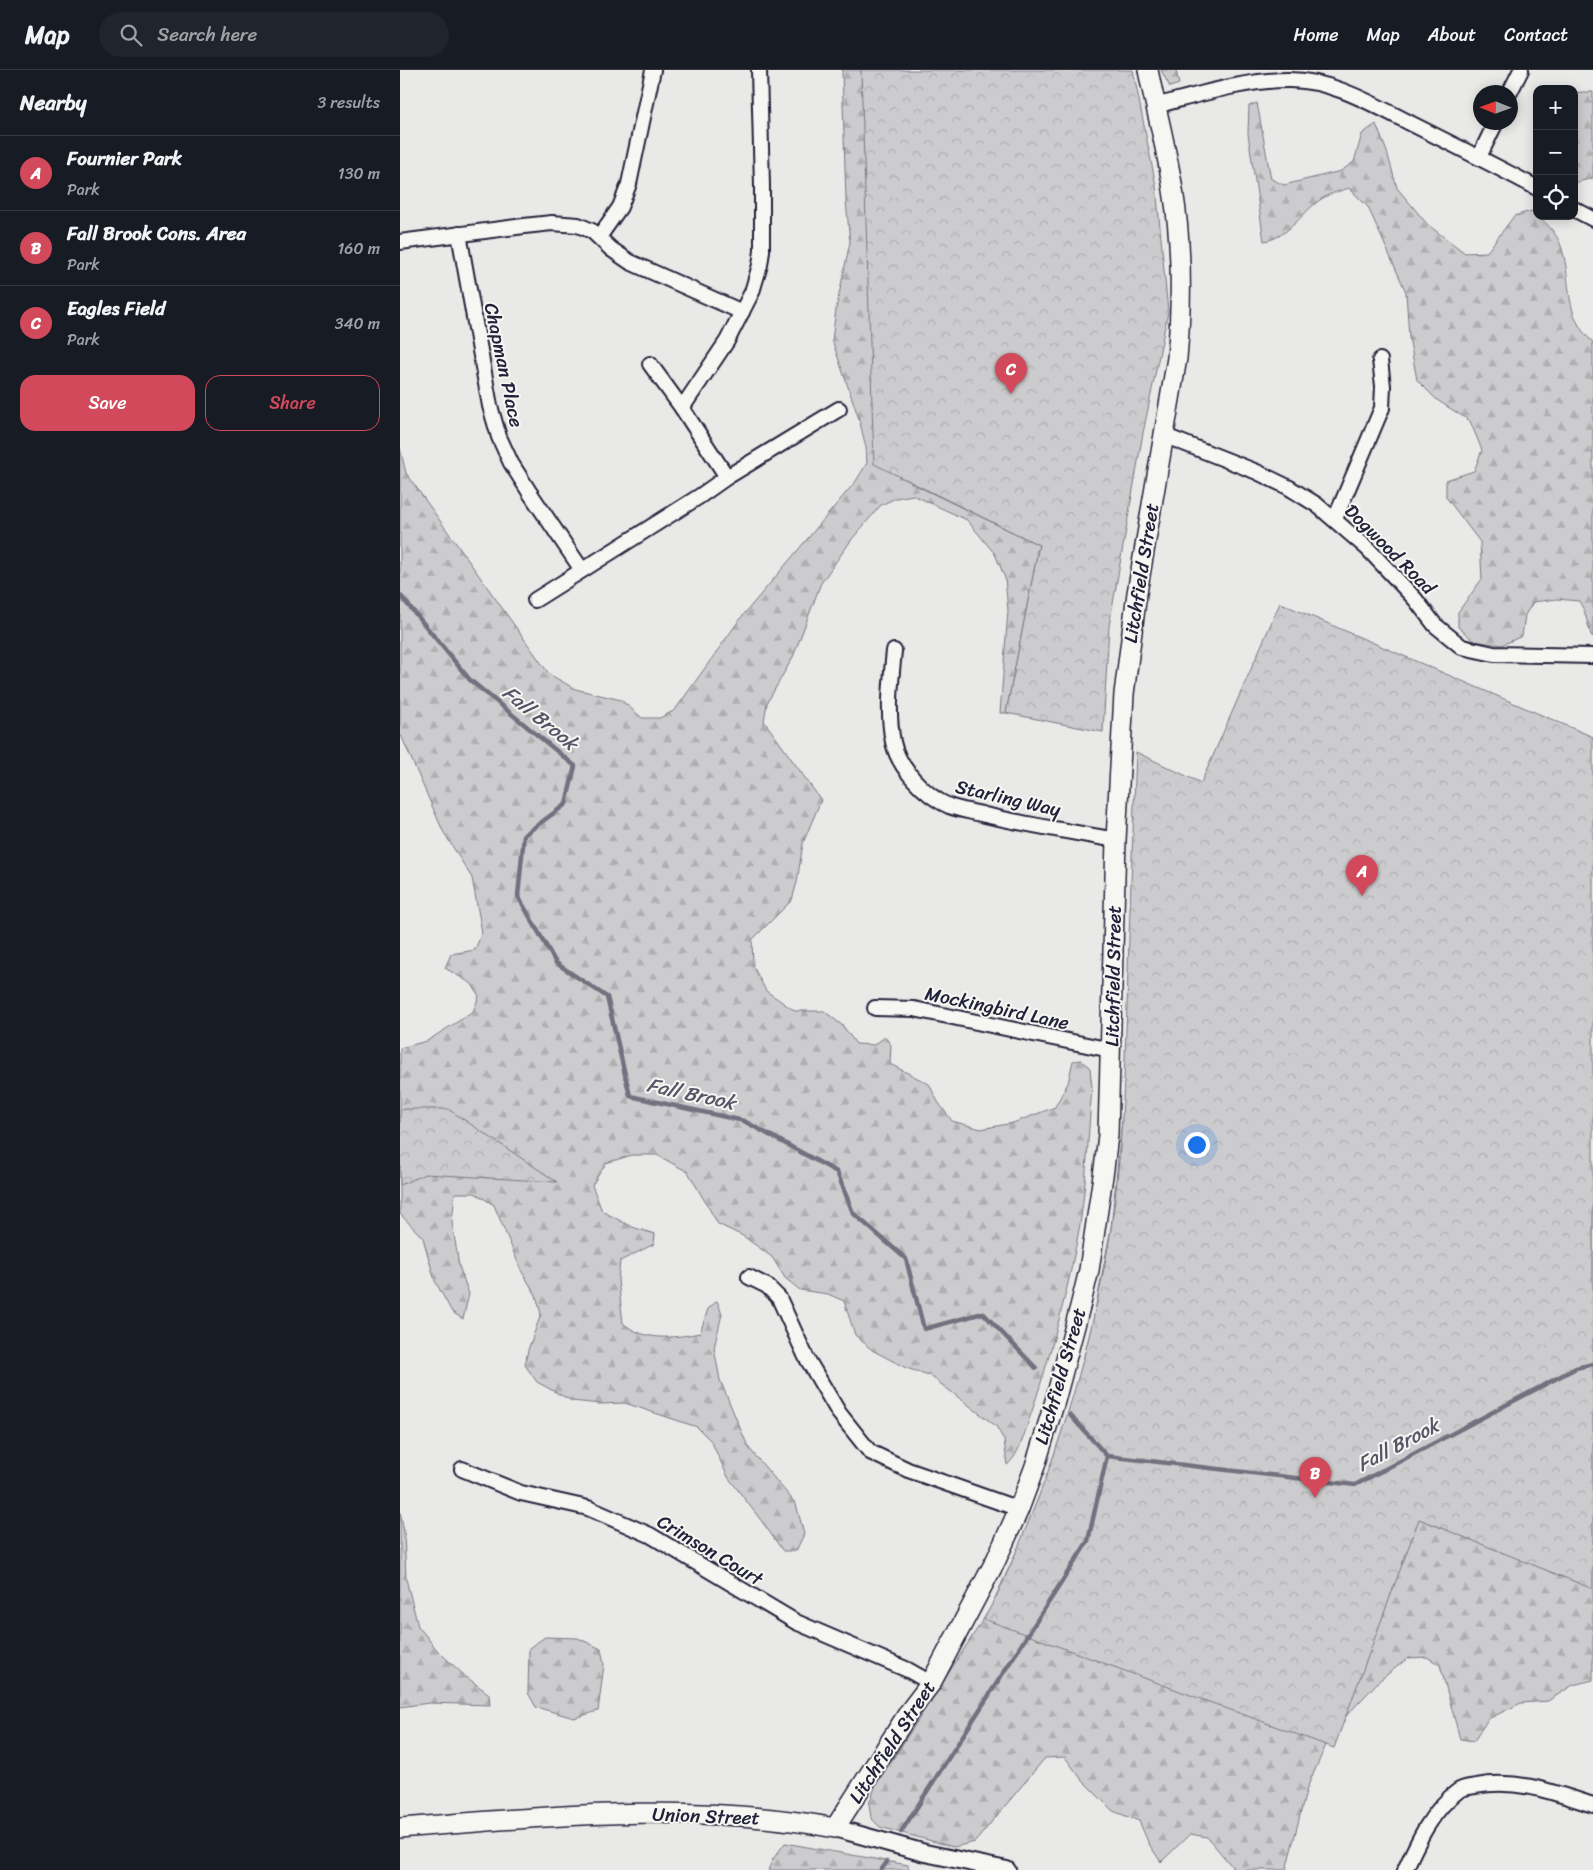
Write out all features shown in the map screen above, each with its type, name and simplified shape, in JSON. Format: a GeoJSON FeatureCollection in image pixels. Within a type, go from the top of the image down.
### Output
{"type":"FeatureCollection","features":[{"type":"Feature","properties":{"kind":"main road","name":"Litchfield Street"},"geometry":{"type":"LineString","coordinates":[[835,1828],[909,1712],[931,1683],[996,1560],[1019,1510],[1054,1401],[1088,1270],[1108,1135],[1116,840],[1124,694],[1137,593],[1162,436],[1177,358],[1180,324],[1181,290],[1178,223],[1173,189],[1148,70]]}},
{"type":"Feature","properties":{"kind":"main road","name":"Union Street"},"geometry":{"type":"LineString","coordinates":[[400,1828],[522,1819],[658,1813],[760,1817],[835,1828]]}},
{"type":"Feature","properties":{"kind":"street"},"geometry":{"type":"LineString","coordinates":[[599,237],[620,207],[629,184],[653,70]]}},
{"type":"Feature","properties":{"kind":"street"},"geometry":{"type":"LineString","coordinates":[[682,408],[712,366],[742,312],[757,278],[762,251],[759,70]]}},
{"type":"Feature","properties":{"kind":"street"},"geometry":{"type":"LineString","coordinates":[[1514,85],[1521,70]]}},
{"type":"Feature","properties":{"kind":"street"},"geometry":{"type":"LineString","coordinates":[[1155,106],[1239,86],[1288,80],[1307,81],[1357,96],[1533,186]]}},
{"type":"Feature","properties":{"kind":"street"},"geometry":{"type":"LineString","coordinates":[[1479,157],[1492,130]]}},
{"type":"Feature","properties":{"kind":"street"},"geometry":{"type":"LineString","coordinates":[[1578,211],[1593,219]]}},
{"type":"Feature","properties":{"kind":"street"},"geometry":{"type":"LineString","coordinates":[[400,242],[524,226],[568,224],[586,228],[630,262],[742,312]]}},
{"type":"Feature","properties":{"kind":"street","name":"Chapman Place"},"geometry":{"type":"LineString","coordinates":[[459,234],[490,406],[499,437],[507,456],[530,493],[582,570]]}},
{"type":"Feature","properties":{"kind":"street"},"geometry":{"type":"LineString","coordinates":[[1335,519],[1382,408],[1383,386],[1380,360]]}},
{"type":"Feature","properties":{"kind":"street"},"geometry":{"type":"LineString","coordinates":[[650,364],[682,408],[727,477]]}},
{"type":"Feature","properties":{"kind":"street"},"geometry":{"type":"LineString","coordinates":[[536,600],[727,477],[839,409]]}},
{"type":"Feature","properties":{"kind":"street","name":"Dogwood Road"},"geometry":{"type":"LineString","coordinates":[[1162,436],[1257,472],[1288,487],[1317,505],[1368,550],[1415,598],[1435,625],[1462,647],[1494,654],[1593,656]]}},
{"type":"Feature","properties":{"kind":"street","name":"Starling Way"},"geometry":{"type":"LineString","coordinates":[[894,652],[890,692],[893,744],[904,768],[922,788],[948,806],[1008,820],[1116,840]]}},
{"type":"Feature","properties":{"kind":"street","name":"Mockingbird Lane"},"geometry":{"type":"LineString","coordinates":[[875,1008],[914,1009],[1111,1050]]}},
{"type":"Feature","properties":{"kind":"street"},"geometry":{"type":"LineString","coordinates":[[749,1277],[767,1286],[779,1298],[806,1357],[839,1413],[870,1452],[908,1470],[1019,1510]]}},
{"type":"Feature","properties":{"kind":"street","name":"Crimson Court"},"geometry":{"type":"LineString","coordinates":[[462,1469],[521,1493],[588,1508],[650,1534],[796,1622],[908,1670],[931,1683]]}},
{"type":"Feature","properties":{"kind":"street"},"geometry":{"type":"LineString","coordinates":[[1405,1870],[1417,1842],[1435,1813],[1459,1789],[1492,1782],[1526,1785],[1593,1805]]}},
{"type":"Feature","properties":{"kind":"street","name":"Union Street"},"geometry":{"type":"LineString","coordinates":[[835,1828],[925,1854],[1007,1870]]}},
{"type":"Feature","properties":{"kind":"green space"},"geometry":{"type":"Polygon","coordinates":[[[842,70],[861,70],[911,483],[1039,545],[1006,713],[1000,713],[1008,611],[1005,578],[995,554],[967,520],[913,495],[896,498],[881,505],[852,539],[821,583],[793,657],[767,703],[764,721],[821,800],[803,843],[792,900],[752,940],[753,966],[766,991],[795,1011],[824,1011],[843,1026],[856,1044],[874,1045],[885,1037],[891,1045],[890,1064],[929,1084],[938,1102],[952,1121],[981,1129],[1013,1123],[1055,1107],[1068,1083],[1073,1061],[1081,1060],[1090,1068],[1092,1088],[1086,1173],[1080,1224],[1071,1271],[1053,1342],[1032,1411],[1016,1455],[1007,1465],[1004,1440],[996,1426],[929,1375],[906,1368],[872,1350],[855,1335],[844,1301],[828,1294],[800,1290],[785,1278],[772,1257],[743,1236],[718,1224],[688,1172],[657,1155],[632,1155],[606,1163],[592,1185],[602,1211],[632,1227],[655,1234],[654,1244],[620,1261],[618,1280],[623,1323],[632,1329],[650,1336],[670,1337],[700,1333],[708,1309],[717,1301],[722,1314],[714,1348],[720,1380],[748,1447],[796,1504],[804,1534],[796,1551],[783,1551],[728,1477],[711,1441],[697,1427],[625,1403],[600,1404],[572,1401],[537,1382],[525,1365],[528,1350],[541,1314],[536,1295],[522,1272],[494,1205],[475,1193],[455,1193],[452,1222],[459,1266],[469,1294],[463,1319],[452,1312],[435,1281],[423,1238],[400,1214],[400,1048],[427,1041],[473,1012],[479,996],[472,984],[445,968],[451,954],[475,950],[482,932],[472,878],[443,831],[400,733],[400,448],[406,473],[549,674],[575,689],[621,700],[642,718],[660,718],[675,710],[740,619],[856,481],[867,463],[866,447],[859,419],[832,340],[836,309],[850,242],[846,201],[842,70]]]}},
{"type":"Feature","properties":{"kind":"green space"},"geometry":{"type":"Polygon","coordinates":[[[861,70],[1133,70],[1156,186],[1168,312],[1143,433],[1109,626],[1103,732],[1006,713],[1039,545],[874,464],[861,70]]]}},
{"type":"Feature","properties":{"kind":"green space"},"geometry":{"type":"Polygon","coordinates":[[[1161,70],[1176,70],[1179,84],[1170,87],[1161,70]]]}},
{"type":"Feature","properties":{"kind":"green space"},"geometry":{"type":"Polygon","coordinates":[[[1578,92],[1593,92],[1593,178],[1578,182],[1578,130],[1578,92]]]}},
{"type":"Feature","properties":{"kind":"green space"},"geometry":{"type":"Polygon","coordinates":[[[1257,103],[1271,179],[1284,185],[1341,171],[1354,162],[1362,134],[1376,124],[1387,152],[1397,188],[1428,225],[1465,253],[1487,252],[1514,216],[1531,211],[1533,213],[1533,220],[1542,220],[1557,237],[1565,261],[1573,310],[1583,332],[1593,342],[1593,637],[1579,601],[1557,599],[1533,602],[1525,615],[1522,636],[1502,645],[1474,641],[1458,627],[1458,612],[1482,579],[1480,542],[1446,497],[1446,480],[1474,471],[1482,450],[1470,421],[1437,400],[1417,380],[1409,337],[1406,292],[1368,207],[1349,188],[1323,198],[1281,235],[1264,241],[1248,134],[1249,106],[1257,103]]]}},
{"type":"Feature","properties":{"kind":"green space"},"geometry":{"type":"Polygon","coordinates":[[[1280,603],[1593,737],[1593,1589],[1419,1519],[1334,1748],[984,1619],[1019,1546],[1061,1434],[1090,1333],[1105,1264],[1115,1202],[1122,1118],[1136,752],[1201,783],[1280,603]]]}},
{"type":"Feature","properties":{"kind":"green space"},"geometry":{"type":"Polygon","coordinates":[[[400,1109],[448,1109],[557,1182],[425,1174],[400,1185],[400,1109]]]}},
{"type":"Feature","properties":{"kind":"green space"},"geometry":{"type":"Polygon","coordinates":[[[1123,1111],[1593,1180],[1593,1680],[1573,1685],[1548,1701],[1521,1703],[1488,1719],[1474,1741],[1460,1739],[1440,1665],[1427,1657],[1408,1658],[1379,1681],[1347,1715],[1326,1745],[1307,1788],[1286,1870],[1235,1870],[1207,1837],[1190,1834],[1161,1862],[1149,1844],[1139,1821],[1113,1811],[1082,1780],[1065,1757],[1045,1758],[975,1842],[954,1847],[880,1827],[871,1818],[869,1804],[876,1785],[990,1609],[1020,1544],[1047,1476],[1074,1396],[1093,1321],[1111,1228],[1123,1111]]]}},
{"type":"Feature","properties":{"kind":"green space"},"geometry":{"type":"Polygon","coordinates":[[[400,1511],[404,1532],[406,1579],[418,1626],[438,1651],[465,1676],[489,1694],[490,1705],[429,1703],[400,1707],[400,1511]]]}},
{"type":"Feature","properties":{"kind":"green space"},"geometry":{"type":"Polygon","coordinates":[[[545,1637],[578,1638],[601,1649],[604,1664],[598,1711],[574,1718],[536,1707],[528,1693],[529,1648],[545,1637]]]}},
{"type":"Feature","properties":{"kind":"green space"},"geometry":{"type":"Polygon","coordinates":[[[785,1843],[908,1865],[909,1870],[768,1870],[773,1859],[785,1843]]]}},
{"type":"Feature","properties":{"kind":"waterway","name":"Fall Brook"},"geometry":{"type":"LineString","coordinates":[[400,595],[470,680],[575,766],[566,804],[524,835],[518,896],[556,963],[607,997],[630,1096],[744,1121],[837,1172],[853,1213],[906,1259],[924,1329],[983,1313],[1036,1368]]}},
{"type":"Feature","properties":{"kind":"waterway","name":"Fall Brook"},"geometry":{"type":"LineString","coordinates":[[1070,1415],[1107,1456],[1355,1485],[1576,1368],[1593,1364]]}},
{"type":"Feature","properties":{"kind":"waterway"},"geometry":{"type":"LineString","coordinates":[[901,1832],[1088,1541],[1107,1456]]}},
{"type":"Feature","properties":{"kind":"waterway"},"geometry":{"type":"LineString","coordinates":[[881,1870],[887,1862]]}},
{"type":"Feature","properties":{"kind":"place","name":"Eagles Field"},"geometry":{"type":"Point","coordinates":[1011,394]}},
{"type":"Feature","properties":{"kind":"place","name":"Fournier Park"},"geometry":{"type":"Point","coordinates":[1362,896]}},
{"type":"Feature","properties":{"kind":"place","name":"Fall Brook Cons. Area"},"geometry":{"type":"Point","coordinates":[1315,1498]}}]}
